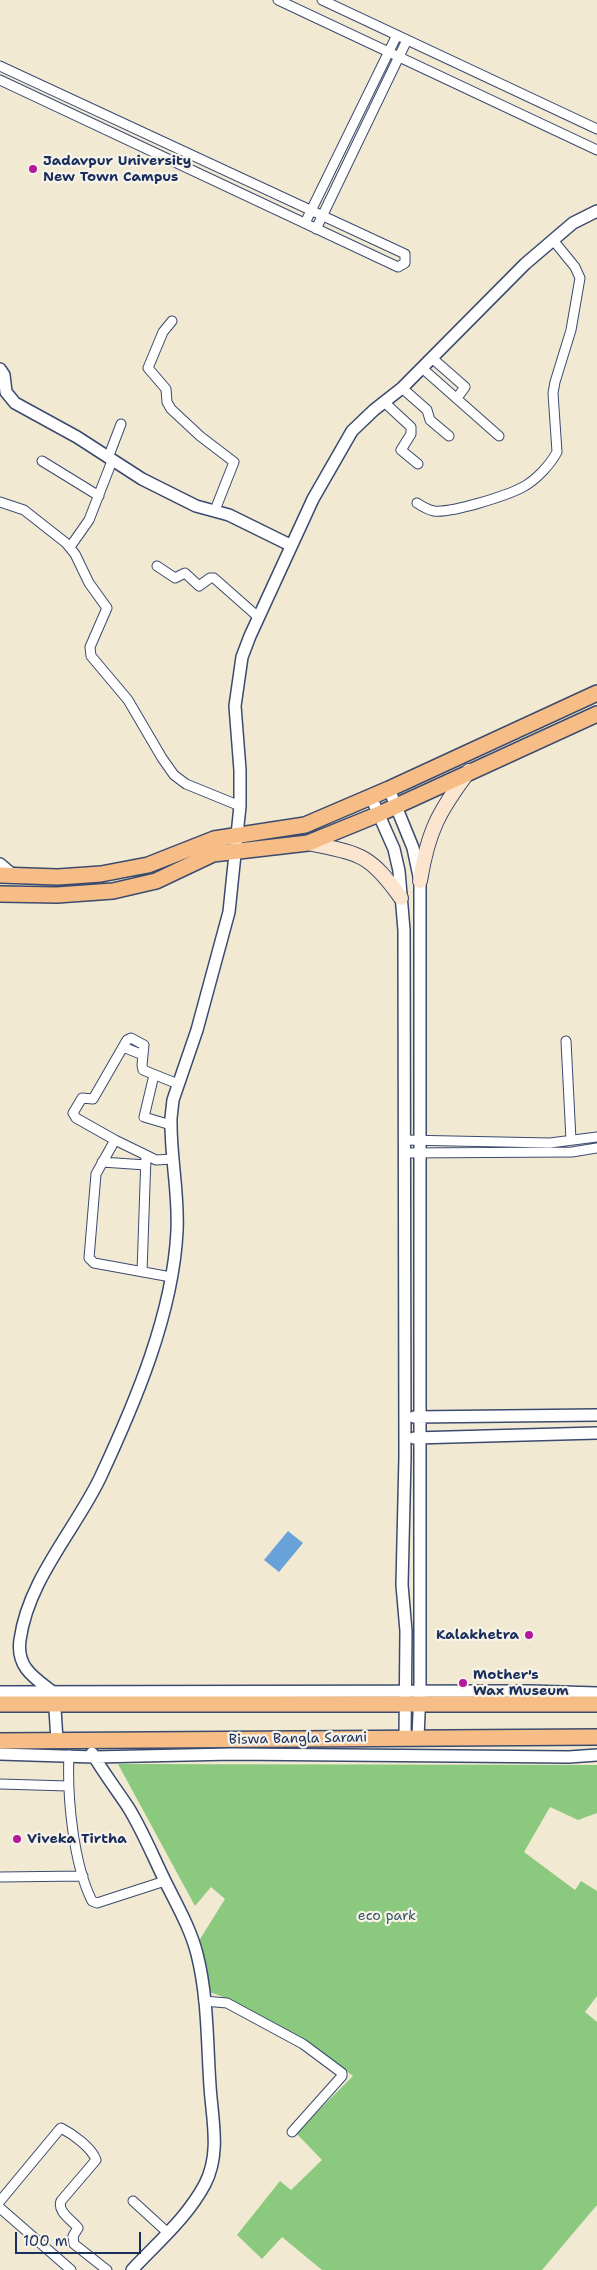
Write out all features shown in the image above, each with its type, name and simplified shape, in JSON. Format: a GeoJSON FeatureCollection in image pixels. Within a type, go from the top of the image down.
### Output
{"type":"FeatureCollection","features":[{"type":"Feature","properties":{"kind":"main road"},"geometry":{"type":"LineString","coordinates":[[1,895],[57,895],[113,891],[156,881],[235,843],[305,825],[371,797],[597,693]]}},
{"type":"Feature","properties":{"kind":"main road"},"geometry":{"type":"LineString","coordinates":[[308,843],[379,814],[597,714]]}},
{"type":"Feature","properties":{"kind":"main road"},"geometry":{"type":"LineString","coordinates":[[420,881],[427,842],[436,821],[454,791],[470,771]]}},
{"type":"Feature","properties":{"kind":"main road"},"geometry":{"type":"LineString","coordinates":[[6,875],[58,877],[101,874],[148,865],[203,842],[308,843],[341,850],[365,858],[384,875],[401,898]]}},
{"type":"Feature","properties":{"kind":"main road"},"geometry":{"type":"LineString","coordinates":[[0,1704],[55,1699],[412,1697],[597,1704]]}},
{"type":"Feature","properties":{"kind":"main road","name":"Biswa Bangla Sarani"},"geometry":{"type":"LineString","coordinates":[[0,1742],[411,1737],[597,1737]]}},
{"type":"Feature","properties":{"kind":"street"},"geometry":{"type":"LineString","coordinates":[[278,0],[597,149]]}},
{"type":"Feature","properties":{"kind":"street"},"geometry":{"type":"LineString","coordinates":[[322,0],[597,129]]}},
{"type":"Feature","properties":{"kind":"street"},"geometry":{"type":"LineString","coordinates":[[305,223],[397,35]]}},
{"type":"Feature","properties":{"kind":"street"},"geometry":{"type":"LineString","coordinates":[[316,229],[407,40]]}},
{"type":"Feature","properties":{"kind":"street"},"geometry":{"type":"LineString","coordinates":[[0,66],[405,254],[405,263],[398,267],[0,80]]}},
{"type":"Feature","properties":{"kind":"street"},"geometry":{"type":"LineString","coordinates":[[57,1741],[55,1699],[26,1671],[21,1655],[20,1641],[24,1620],[50,1564],[99,1480],[120,1433],[160,1324],[171,1278],[177,1228],[171,1125],[173,1100],[197,1030],[229,912],[240,806],[240,770],[234,706],[242,657],[257,616],[290,545],[313,499],[352,431],[402,388],[500,288],[553,240],[573,223],[597,211]]}},
{"type":"Feature","properties":{"kind":"street"},"geometry":{"type":"LineString","coordinates":[[417,503],[427,509],[442,512],[505,496],[525,486],[541,473],[556,456],[558,446],[553,404],[554,388],[571,330],[580,278],[575,267],[553,240]]}},
{"type":"Feature","properties":{"kind":"street"},"geometry":{"type":"LineString","coordinates":[[172,321],[164,332],[148,368],[166,389],[167,402],[170,409],[200,436],[234,462],[215,510]]}},
{"type":"Feature","properties":{"kind":"street"},"geometry":{"type":"LineString","coordinates":[[432,358],[465,387],[457,398]]}},
{"type":"Feature","properties":{"kind":"street"},"geometry":{"type":"LineString","coordinates":[[422,368],[499,436]]}},
{"type":"Feature","properties":{"kind":"street"},"geometry":{"type":"LineString","coordinates":[[0,369],[4,376],[6,392],[15,403],[77,437],[142,479],[196,506],[229,515],[290,545]]}},
{"type":"Feature","properties":{"kind":"street"},"geometry":{"type":"LineString","coordinates":[[402,388],[427,410],[430,420],[449,436]]}},
{"type":"Feature","properties":{"kind":"street"},"geometry":{"type":"LineString","coordinates":[[384,402],[412,427],[411,434],[401,450],[418,464]]}},
{"type":"Feature","properties":{"kind":"street"},"geometry":{"type":"LineString","coordinates":[[70,547],[90,520],[121,424]]}},
{"type":"Feature","properties":{"kind":"street"},"geometry":{"type":"LineString","coordinates":[[42,461],[99,496]]}},
{"type":"Feature","properties":{"kind":"street"},"geometry":{"type":"LineString","coordinates":[[0,502],[24,510],[76,554],[89,583],[108,608],[90,647],[91,656],[128,700],[174,775],[186,784],[240,806]]}},
{"type":"Feature","properties":{"kind":"street"},"geometry":{"type":"LineString","coordinates":[[157,566],[175,578],[184,573],[200,586],[210,578],[214,578],[257,616]]}},
{"type":"Feature","properties":{"kind":"street"},"geometry":{"type":"LineString","coordinates":[[389,789],[413,848],[420,881],[420,1438],[411,1737]]}},
{"type":"Feature","properties":{"kind":"street"},"geometry":{"type":"LineString","coordinates":[[371,797],[394,849],[400,871],[404,930],[405,1439],[402,1585],[412,1697]]}},
{"type":"Feature","properties":{"kind":"street"},"geometry":{"type":"LineString","coordinates":[[0,864],[6,875]]}},
{"type":"Feature","properties":{"kind":"street"},"geometry":{"type":"LineString","coordinates":[[146,1161],[115,1140],[76,1118],[73,1113],[82,1098],[93,1099],[127,1040],[132,1038],[144,1046],[143,1070],[178,1084]]}},
{"type":"Feature","properties":{"kind":"street"},"geometry":{"type":"LineString","coordinates":[[566,1041],[571,1140]]}},
{"type":"Feature","properties":{"kind":"street"},"geometry":{"type":"LineString","coordinates":[[154,1075],[143,1115],[145,1118],[171,1125]]}},
{"type":"Feature","properties":{"kind":"street"},"geometry":{"type":"LineString","coordinates":[[404,1140],[550,1143],[597,1137]]}},
{"type":"Feature","properties":{"kind":"street"},"geometry":{"type":"LineString","coordinates":[[115,1140],[96,1174],[89,1260],[94,1263],[171,1278]]}},
{"type":"Feature","properties":{"kind":"street"},"geometry":{"type":"LineString","coordinates":[[404,1153],[572,1152],[597,1148]]}},
{"type":"Feature","properties":{"kind":"street"},"geometry":{"type":"LineString","coordinates":[[102,1162],[173,1159]]}},
{"type":"Feature","properties":{"kind":"street"},"geometry":{"type":"LineString","coordinates":[[142,1272],[146,1161]]}},
{"type":"Feature","properties":{"kind":"street"},"geometry":{"type":"LineString","coordinates":[[405,1417],[597,1415]]}},
{"type":"Feature","properties":{"kind":"street"},"geometry":{"type":"LineString","coordinates":[[405,1439],[597,1433]]}},
{"type":"Feature","properties":{"kind":"street"},"geometry":{"type":"LineString","coordinates":[[0,1692],[55,1699]]}},
{"type":"Feature","properties":{"kind":"street"},"geometry":{"type":"LineString","coordinates":[[412,1697],[597,1693]]}},
{"type":"Feature","properties":{"kind":"street"},"geometry":{"type":"LineString","coordinates":[[86,1742],[110,1783],[128,1807],[192,1937],[197,1955],[204,2001],[209,2053],[214,2150],[206,2183],[190,2207],[168,2233],[132,2270]]}},
{"type":"Feature","properties":{"kind":"street"},"geometry":{"type":"LineString","coordinates":[[0,1754],[94,1757],[232,1754],[569,1757],[597,1755]]}},
{"type":"Feature","properties":{"kind":"street"},"geometry":{"type":"LineString","coordinates":[[69,1755],[68,1786],[75,1842],[90,1898],[96,1903],[164,1881]]}},
{"type":"Feature","properties":{"kind":"street"},"geometry":{"type":"LineString","coordinates":[[0,1784],[68,1786]]}},
{"type":"Feature","properties":{"kind":"street"},"geometry":{"type":"LineString","coordinates":[[0,1877],[83,1876]]}},
{"type":"Feature","properties":{"kind":"street"},"geometry":{"type":"LineString","coordinates":[[204,2001],[227,2003],[303,2044],[342,2073],[342,2076],[292,2132]]}},
{"type":"Feature","properties":{"kind":"street"},"geometry":{"type":"LineString","coordinates":[[0,2201],[58,2130],[62,2128],[82,2144],[96,2160],[61,2201],[61,2210],[78,2228],[74,2236],[74,2244],[107,2270]]}},
{"type":"Feature","properties":{"kind":"street"},"geometry":{"type":"LineString","coordinates":[[133,2201],[168,2233]]}},
{"type":"Feature","properties":{"kind":"street"},"geometry":{"type":"LineString","coordinates":[[0,2208],[71,2270]]}},
{"type":"Feature","properties":{"kind":"green space","name":"eco park"},"geometry":{"type":"Polygon","coordinates":[[[118,1764],[597,1765],[597,1813],[578,1820],[550,1807],[524,1852],[575,1890],[581,1881],[597,1891],[597,1996],[585,2012],[597,2022],[597,2205],[542,2270],[322,2270],[282,2237],[262,2259],[237,2235],[280,2181],[291,2190],[322,2160],[296,2133],[353,2076],[294,2037],[227,1999],[208,1992],[197,1944],[225,1899],[211,1887],[195,1906],[118,1764]]]}},
{"type":"Feature","properties":{"kind":"water"},"geometry":{"type":"Polygon","coordinates":[[[288,1531],[303,1543],[279,1572],[264,1560],[288,1531]]]}},
{"type":"Feature","properties":{"kind":"place","name":"Jadavpur University New Town Campus"},"geometry":{"type":"Point","coordinates":[33,169]}},
{"type":"Feature","properties":{"kind":"place","name":"Kalakhetra"},"geometry":{"type":"Point","coordinates":[529,1635]}},
{"type":"Feature","properties":{"kind":"place","name":"Mother's Wax Museum"},"geometry":{"type":"Point","coordinates":[463,1683]}},
{"type":"Feature","properties":{"kind":"place","name":"Viveka Tirtha"},"geometry":{"type":"Point","coordinates":[17,1839]}}]}
